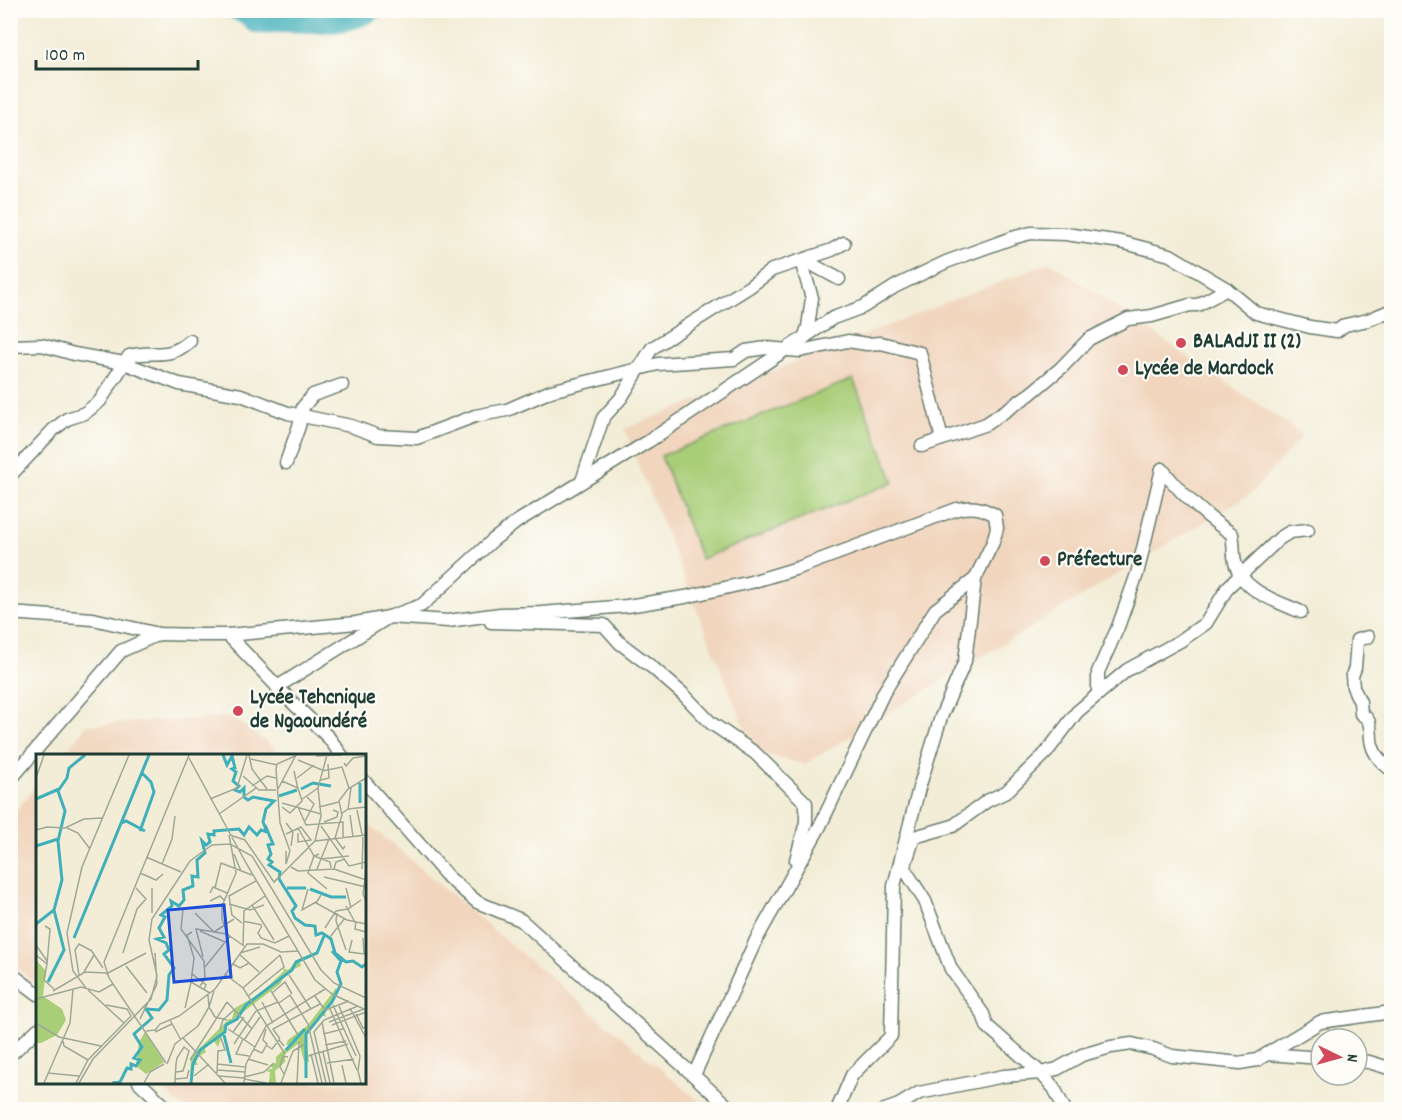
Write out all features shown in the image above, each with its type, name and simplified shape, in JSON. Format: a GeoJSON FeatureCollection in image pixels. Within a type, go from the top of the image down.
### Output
{"type":"FeatureCollection","features":[{"type":"Feature","properties":{"kind":"street"},"geometry":{"type":"LineString","coordinates":[[10,613],[93,619],[159,633],[228,635],[356,623],[389,617],[422,605],[518,521],[650,441],[833,318],[863,307],[896,286],[946,262],[1031,233],[1066,234],[1121,242],[1170,255],[1227,289],[1256,313],[1310,327],[1337,331],[1346,325],[1368,320],[1392,310]]}},
{"type":"Feature","properties":{"kind":"street"},"geometry":{"type":"LineString","coordinates":[[582,481],[603,418],[621,398],[652,348],[772,270],[832,250],[844,243]]}},
{"type":"Feature","properties":{"kind":"street"},"geometry":{"type":"LineString","coordinates":[[801,261],[839,279]]}},
{"type":"Feature","properties":{"kind":"street"},"geometry":{"type":"LineString","coordinates":[[801,261],[812,298],[804,338]]}},
{"type":"Feature","properties":{"kind":"street"},"geometry":{"type":"LineString","coordinates":[[922,446],[986,424],[1030,394],[1089,339],[1128,319],[1198,305],[1227,289]]}},
{"type":"Feature","properties":{"kind":"street"},"geometry":{"type":"LineString","coordinates":[[10,476],[53,430],[67,419],[85,413],[100,401],[129,356],[141,353],[163,354],[180,350],[190,341]]}},
{"type":"Feature","properties":{"kind":"street"},"geometry":{"type":"LineString","coordinates":[[10,346],[42,345],[74,354],[124,363],[179,384],[241,395],[288,412],[351,426],[378,436],[417,438],[441,431],[475,416],[507,410],[551,391],[640,368],[734,358],[746,351],[766,348],[800,351],[848,341],[867,345],[881,343],[920,353],[942,439]]}},
{"type":"Feature","properties":{"kind":"street"},"geometry":{"type":"LineString","coordinates":[[286,463],[303,407],[313,395],[342,385]]}},
{"type":"Feature","properties":{"kind":"street"},"geometry":{"type":"LineString","coordinates":[[1098,694],[1098,672],[1118,627],[1137,574],[1162,469],[1178,489],[1208,517],[1232,534],[1235,563],[1250,587],[1301,612]]}},
{"type":"Feature","properties":{"kind":"street"},"geometry":{"type":"LineString","coordinates":[[448,621],[500,614],[627,606],[729,587],[816,562],[957,509],[972,506],[985,509],[995,515],[996,528],[993,542],[975,579],[965,661],[940,717],[894,886],[891,1036],[852,1075],[837,1110]]}},
{"type":"Feature","properties":{"kind":"street"},"geometry":{"type":"LineString","coordinates":[[1065,1110],[1054,1088],[1041,1073],[987,1026],[983,1014],[951,969],[925,902],[904,868],[914,837],[953,826],[987,801],[1006,792],[1046,753],[1077,711],[1128,670],[1180,641],[1206,623],[1228,587],[1280,538],[1290,532],[1308,530]]}},
{"type":"Feature","properties":{"kind":"street"},"geometry":{"type":"LineString","coordinates":[[694,1075],[756,940],[824,816],[884,692],[935,610],[975,579]]}},
{"type":"Feature","properties":{"kind":"street"},"geometry":{"type":"LineString","coordinates":[[277,687],[389,617],[603,625],[620,643],[684,694],[711,723],[755,753],[806,803],[806,822],[791,879]]}},
{"type":"Feature","properties":{"kind":"street"},"geometry":{"type":"LineString","coordinates":[[10,780],[121,651],[159,633]]}},
{"type":"Feature","properties":{"kind":"street"},"geometry":{"type":"LineString","coordinates":[[228,635],[329,738],[341,754]]}},
{"type":"Feature","properties":{"kind":"street"},"geometry":{"type":"LineString","coordinates":[[1368,637],[1357,640],[1353,687],[1360,702],[1361,714],[1366,716],[1371,726],[1371,740],[1376,752],[1381,762],[1392,770]]}},
{"type":"Feature","properties":{"kind":"street"},"geometry":{"type":"LineString","coordinates":[[366,783],[455,883],[477,902],[521,920],[732,1110]]}},
{"type":"Feature","properties":{"kind":"street"},"geometry":{"type":"LineString","coordinates":[[10,974],[36,993]]}},
{"type":"Feature","properties":{"kind":"street"},"geometry":{"type":"LineString","coordinates":[[885,1110],[919,1093],[1005,1076],[1041,1073],[1057,1069],[1082,1055],[1132,1044],[1172,1056],[1240,1063],[1257,1060],[1320,1022],[1392,1012]]}},
{"type":"Feature","properties":{"kind":"street"},"geometry":{"type":"LineString","coordinates":[[10,1055],[36,1031]]}},
{"type":"Feature","properties":{"kind":"street"},"geometry":{"type":"LineString","coordinates":[[1267,1054],[1309,1057]]}},
{"type":"Feature","properties":{"kind":"street"},"geometry":{"type":"LineString","coordinates":[[1369,1062],[1392,1069]]}},
{"type":"Feature","properties":{"kind":"street"},"geometry":{"type":"LineString","coordinates":[[140,1084],[169,1110]]}},
{"type":"Feature","properties":{"kind":"shaded area"},"geometry":{"type":"Polygon","coordinates":[[[1050,262],[1303,435],[1252,493],[805,764],[755,753],[624,429],[1050,262]]]}},
{"type":"Feature","properties":{"kind":"shaded area"},"geometry":{"type":"Polygon","coordinates":[[[232,717],[283,754],[63,754],[87,725],[232,717]]]}},
{"type":"Feature","properties":{"kind":"shaded area"},"geometry":{"type":"Polygon","coordinates":[[[36,786],[36,984],[11,963],[10,818],[36,786]]]}},
{"type":"Feature","properties":{"kind":"shaded area"},"geometry":{"type":"Polygon","coordinates":[[[366,822],[709,1109],[187,1110],[155,1084],[366,1084],[366,822]]]}},
{"type":"Feature","properties":{"kind":"green space"},"geometry":{"type":"Polygon","coordinates":[[[853,379],[894,482],[701,559],[661,456],[853,379]]]}},
{"type":"Feature","properties":{"kind":"waterway"},"geometry":{"type":"LineString","coordinates":[[236,10],[250,17],[255,23],[264,24],[343,22],[373,10]]}},
{"type":"Feature","properties":{"kind":"place","name":"BALAdJI II (2)"},"geometry":{"type":"Point","coordinates":[1181,343]}},
{"type":"Feature","properties":{"kind":"place","name":"Lycée de Mardock"},"geometry":{"type":"Point","coordinates":[1123,370]}},
{"type":"Feature","properties":{"kind":"place","name":"Préfecture"},"geometry":{"type":"Point","coordinates":[1045,561]}},
{"type":"Feature","properties":{"kind":"place","name":"Lycée Tehcnique de Ngaoundéré"},"geometry":{"type":"Point","coordinates":[238,711]}}]}
